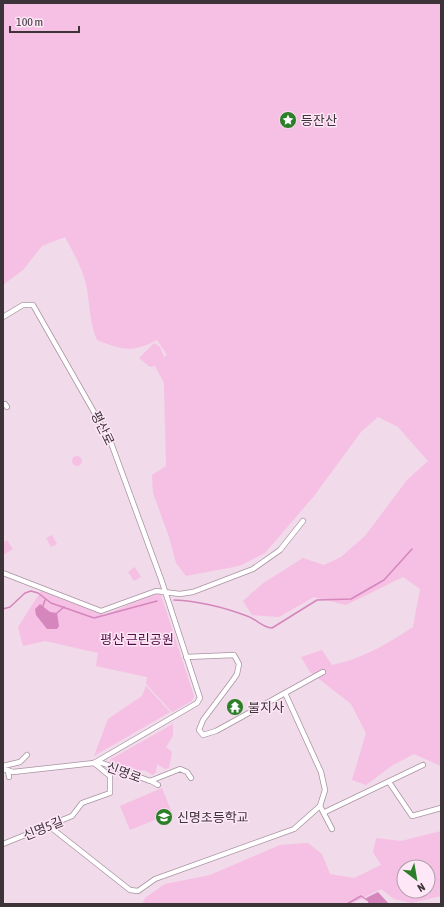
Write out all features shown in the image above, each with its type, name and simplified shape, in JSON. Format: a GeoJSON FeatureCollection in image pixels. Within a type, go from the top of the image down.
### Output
{"type":"FeatureCollection","features":[{"type":"Feature","properties":{"kind":"street","name":"평산로"},"geometry":{"type":"LineString","coordinates":[[3,317],[28,304],[33,305],[37,310],[110,440],[156,565],[164,592]]}},
{"type":"Feature","properties":{"kind":"street"},"geometry":{"type":"LineString","coordinates":[[3,573],[101,611],[156,591],[180,594],[193,592],[253,569],[280,550],[303,521]]}},
{"type":"Feature","properties":{"kind":"street"},"geometry":{"type":"LineString","coordinates":[[94,762],[199,701],[200,698],[164,592]]}},
{"type":"Feature","properties":{"kind":"street"},"geometry":{"type":"LineString","coordinates":[[186,657],[234,655],[240,664],[238,674],[203,720],[199,730],[203,735],[216,731],[323,672]]}},
{"type":"Feature","properties":{"kind":"street"},"geometry":{"type":"LineString","coordinates":[[49,826],[130,890],[138,891],[155,879],[294,829],[320,806],[325,790],[321,772],[285,693]]}},
{"type":"Feature","properties":{"kind":"street"},"geometry":{"type":"LineString","coordinates":[[9,777],[5,768],[20,762],[27,755]]}},
{"type":"Feature","properties":{"kind":"street","name":"신명로"},"geometry":{"type":"LineString","coordinates":[[5,768],[13,772],[94,762],[151,780],[180,769],[187,772],[191,778]]}},
{"type":"Feature","properties":{"kind":"street","name":"신명5길"},"geometry":{"type":"LineString","coordinates":[[3,844],[72,816],[82,804],[110,793],[110,776],[94,762]]}},
{"type":"Feature","properties":{"kind":"street"},"geometry":{"type":"LineString","coordinates":[[325,812],[423,766]]}},
{"type":"Feature","properties":{"kind":"street"},"geometry":{"type":"LineString","coordinates":[[151,780],[158,785]]}},
{"type":"Feature","properties":{"kind":"street"},"geometry":{"type":"LineString","coordinates":[[389,782],[412,816],[441,808]]}},
{"type":"Feature","properties":{"kind":"street"},"geometry":{"type":"LineString","coordinates":[[320,806],[325,812],[332,829]]}},
{"type":"Feature","properties":{"kind":"green space"},"geometry":{"type":"Polygon","coordinates":[[[3,3],[441,3],[441,766],[414,754],[393,765],[366,785],[352,780],[366,733],[351,704],[310,672],[301,657],[322,650],[332,665],[354,659],[384,645],[413,627],[420,589],[403,577],[346,605],[314,597],[279,617],[252,615],[243,601],[262,584],[303,558],[324,565],[341,557],[365,536],[407,480],[428,461],[398,427],[378,417],[361,432],[314,496],[265,553],[239,566],[186,576],[176,563],[169,537],[153,493],[152,475],[166,466],[164,383],[155,366],[150,367],[139,358],[154,343],[160,347],[164,357],[167,355],[157,340],[141,347],[127,349],[97,340],[92,322],[84,276],[65,237],[42,246],[23,270],[3,285],[3,3]]]}},
{"type":"Feature","properties":{"kind":"green space"},"geometry":{"type":"Polygon","coordinates":[[[77,456],[82,461],[77,466],[72,461],[77,456]]]}},
{"type":"Feature","properties":{"kind":"green space"},"geometry":{"type":"Polygon","coordinates":[[[52,535],[57,544],[51,547],[46,538],[52,535]]]}},
{"type":"Feature","properties":{"kind":"green space"},"geometry":{"type":"Polygon","coordinates":[[[7,540],[13,549],[3,555],[3,543],[7,540]]]}},
{"type":"Feature","properties":{"kind":"green space"},"geometry":{"type":"Polygon","coordinates":[[[135,567],[141,577],[134,581],[128,572],[135,567]]]}},
{"type":"Feature","properties":{"kind":"green space","name":"평산 근린공원"},"geometry":{"type":"Polygon","coordinates":[[[41,591],[104,615],[156,593],[161,595],[194,696],[192,701],[172,712],[146,684],[147,677],[96,666],[98,653],[45,641],[23,646],[18,627],[41,591]]]}},
{"type":"Feature","properties":{"kind":"green space"},"geometry":{"type":"Polygon","coordinates":[[[146,686],[170,712],[94,756],[108,719],[142,696],[146,686]]]}},
{"type":"Feature","properties":{"kind":"green space"},"geometry":{"type":"Polygon","coordinates":[[[173,724],[173,736],[166,747],[172,752],[169,768],[165,769],[157,764],[156,772],[153,775],[144,770],[135,772],[110,762],[111,759],[173,724]]]}},
{"type":"Feature","properties":{"kind":"green space"},"geometry":{"type":"Polygon","coordinates":[[[162,788],[172,813],[130,830],[120,806],[162,788]]]}},
{"type":"Feature","properties":{"kind":"green space"},"geometry":{"type":"Polygon","coordinates":[[[441,831],[441,896],[436,897],[436,859],[396,859],[396,899],[429,899],[412,903],[394,899],[381,889],[351,904],[142,904],[145,898],[165,884],[210,875],[280,845],[308,843],[322,854],[330,874],[354,878],[381,865],[373,852],[376,838],[401,841],[441,831]]]}},
{"type":"Feature","properties":{"kind":"shaded area"},"geometry":{"type":"Polygon","coordinates":[[[40,604],[50,612],[57,613],[59,626],[57,629],[47,629],[36,615],[35,609],[40,604]]]}},
{"type":"Feature","properties":{"kind":"shaded area"},"geometry":{"type":"Polygon","coordinates":[[[378,892],[389,904],[369,904],[366,898],[378,892]]]}},
{"type":"Feature","properties":{"kind":"waterway"},"geometry":{"type":"LineString","coordinates":[[174,600],[202,603],[220,607],[247,616],[265,626],[272,628],[317,600],[351,599],[384,580],[412,549]]}},
{"type":"Feature","properties":{"kind":"waterway"},"geometry":{"type":"LineString","coordinates":[[3,609],[10,607],[25,593],[31,591],[38,593],[51,603],[94,618],[157,601]]}},
{"type":"Feature","properties":{"kind":"waterway"},"geometry":{"type":"LineString","coordinates":[[43,606],[45,600]]}},
{"type":"Feature","properties":{"kind":"waterway"},"geometry":{"type":"LineString","coordinates":[[57,613],[64,607]]}},
{"type":"Feature","properties":{"kind":"waterway"},"geometry":{"type":"LineString","coordinates":[[347,904],[361,896],[367,900]]}},
{"type":"Feature","properties":{"kind":"place","name":"등잔산"},"geometry":{"type":"Point","coordinates":[288,120]}},
{"type":"Feature","properties":{"kind":"place","name":"불지사"},"geometry":{"type":"Point","coordinates":[235,707]}},
{"type":"Feature","properties":{"kind":"place","name":"신명초등학교"},"geometry":{"type":"Point","coordinates":[164,817]}}]}
